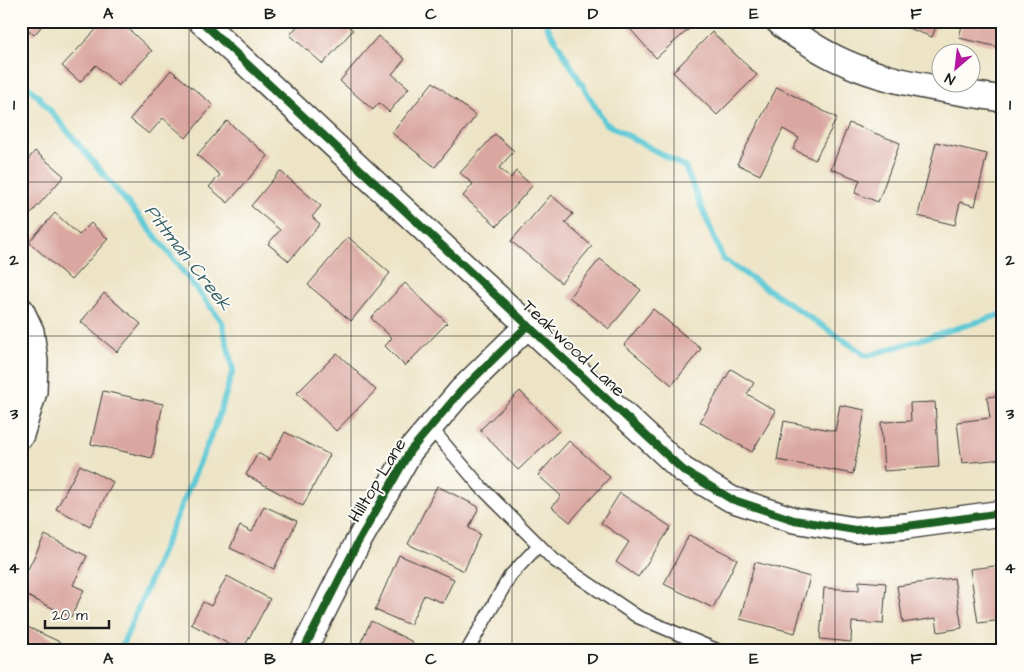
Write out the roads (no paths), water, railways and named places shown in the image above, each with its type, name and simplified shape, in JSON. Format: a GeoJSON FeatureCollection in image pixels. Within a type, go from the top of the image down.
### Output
{"type":"FeatureCollection","features":[{"type":"Feature","properties":{"kind":"street","name":"Teakwood Lane"},"geometry":{"type":"LineString","coordinates":[[201,21],[683,470],[731,499],[794,520],[855,530],[907,526],[1003,514]]}},
{"type":"Feature","properties":{"kind":"street"},"geometry":{"type":"LineString","coordinates":[[778,21],[785,28],[818,49],[848,64],[879,76],[920,86],[1003,99]]}},
{"type":"Feature","properties":{"kind":"street"},"geometry":{"type":"LineString","coordinates":[[21,310],[30,331],[35,361],[34,392],[21,435]]}},
{"type":"Feature","properties":{"kind":"street","name":"Hilltop Lane"},"geometry":{"type":"LineString","coordinates":[[303,651],[357,544],[410,451],[460,390],[528,325]]}},
{"type":"Feature","properties":{"kind":"lane"},"geometry":{"type":"LineString","coordinates":[[430,427],[481,486],[554,560],[638,617],[718,651]]}},
{"type":"Feature","properties":{"kind":"lane"},"geometry":{"type":"LineString","coordinates":[[467,651],[510,576],[539,545]]}},
{"type":"Feature","properties":{"kind":"waterway"},"geometry":{"type":"LineString","coordinates":[[544,21],[605,123],[685,167],[723,259],[867,356],[1003,314]]}},
{"type":"Feature","properties":{"kind":"waterway","name":"Pittman Creek"},"geometry":{"type":"LineString","coordinates":[[21,80],[38,96],[157,238],[222,322],[233,370],[218,419],[120,651]]}}]}
